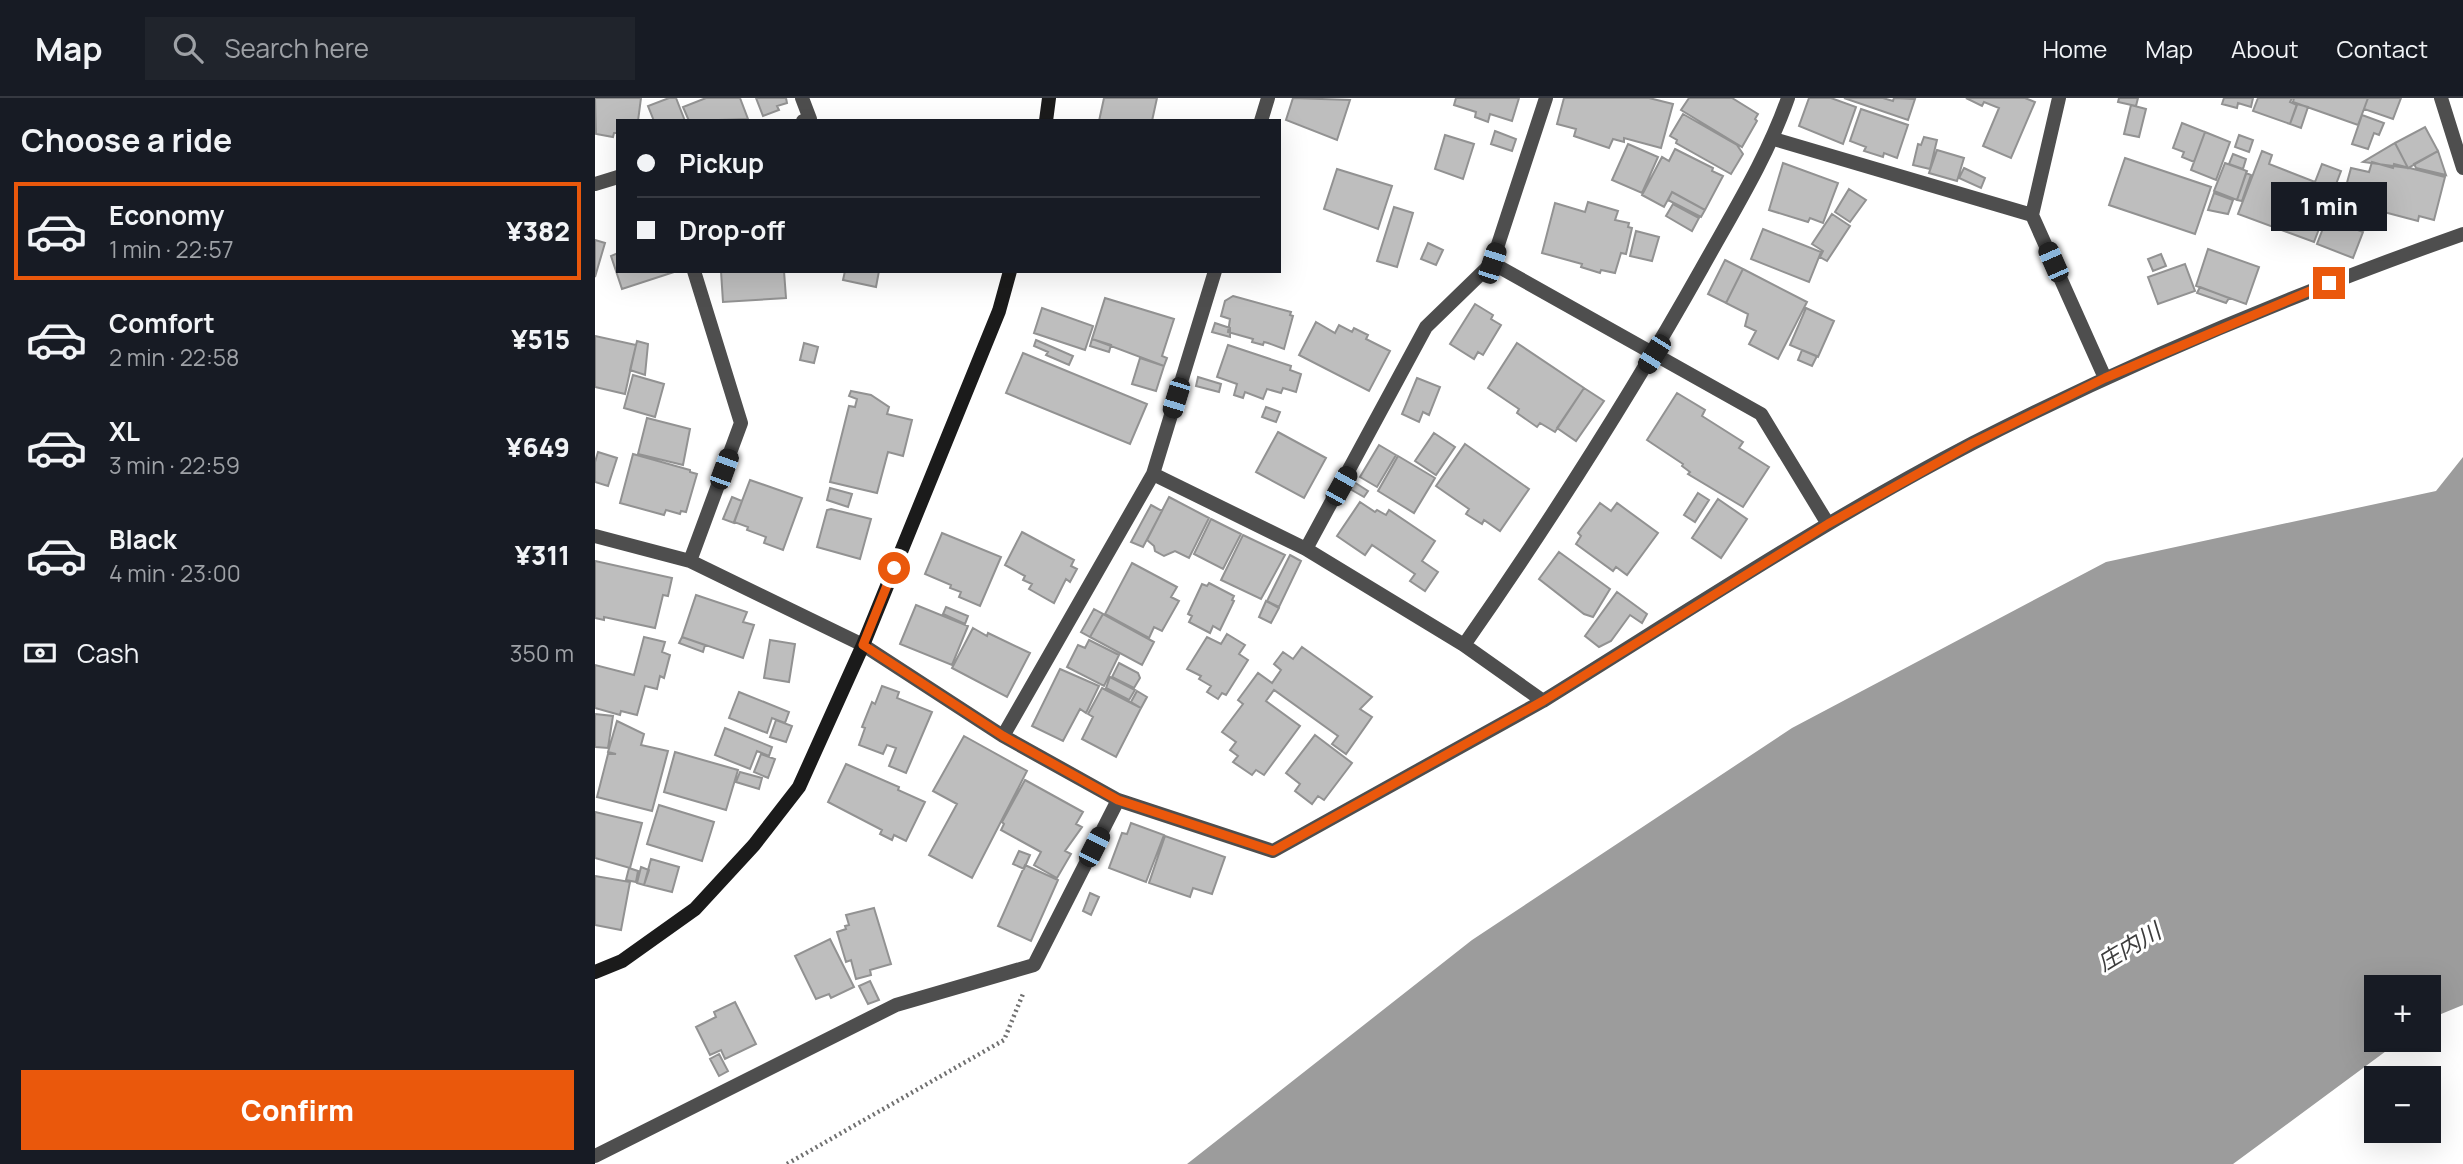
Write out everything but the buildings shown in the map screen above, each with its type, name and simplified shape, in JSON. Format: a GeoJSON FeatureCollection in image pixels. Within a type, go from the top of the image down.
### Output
{"type":"FeatureCollection","features":[{"type":"Feature","properties":{"kind":"street"},"geometry":{"type":"LineString","coordinates":[[802,98],[810,119]]}},
{"type":"Feature","properties":{"kind":"street"},"geometry":{"type":"LineString","coordinates":[[1045,119],[1049,98]]}},
{"type":"Feature","properties":{"kind":"street"},"geometry":{"type":"LineString","coordinates":[[1262,119],[1268,98]]}},
{"type":"Feature","properties":{"kind":"street"},"geometry":{"type":"LineString","coordinates":[[1306,549],[1426,327],[1492,263],[1546,98]]}},
{"type":"Feature","properties":{"kind":"street"},"geometry":{"type":"LineString","coordinates":[[1464,645],[1546,528],[1654,354],[1774,139],[1788,98]]}},
{"type":"Feature","properties":{"kind":"street"},"geometry":{"type":"LineString","coordinates":[[2059,98],[2032,215],[2105,378]]}},
{"type":"Feature","properties":{"kind":"street"},"geometry":{"type":"LineString","coordinates":[[2441,98],[2463,168]]}},
{"type":"Feature","properties":{"kind":"street"},"geometry":{"type":"LineString","coordinates":[[1774,139],[2032,215]]}},
{"type":"Feature","properties":{"kind":"street"},"geometry":{"type":"LineString","coordinates":[[595,184],[616,178]]}},
{"type":"Feature","properties":{"kind":"street"},"geometry":{"type":"LineString","coordinates":[[595,537],[690,561],[863,645],[1003,736],[1118,800],[1273,851],[1543,701],[1828,524],[1971,444],[2105,378],[2354,272],[2463,234]]}},
{"type":"Feature","properties":{"kind":"street"},"geometry":{"type":"LineString","coordinates":[[1492,263],[1761,414],[1828,524]]}},
{"type":"Feature","properties":{"kind":"street"},"geometry":{"type":"LineString","coordinates":[[690,561],[741,423],[695,273]]}},
{"type":"Feature","properties":{"kind":"street"},"geometry":{"type":"LineString","coordinates":[[595,972],[622,961],[695,909],[754,845],[799,788],[863,645],[999,311],[1009,273]]}},
{"type":"Feature","properties":{"kind":"street"},"geometry":{"type":"LineString","coordinates":[[1003,736],[1153,474],[1214,273]]}},
{"type":"Feature","properties":{"kind":"street"},"geometry":{"type":"LineString","coordinates":[[1153,474],[1306,549],[1464,645],[1543,701]]}},
{"type":"Feature","properties":{"kind":"street"},"geometry":{"type":"LineString","coordinates":[[595,1156],[896,1005],[1034,965],[1118,800]]}},
{"type":"Feature","properties":{"kind":"path"},"geometry":{"type":"LineString","coordinates":[[787,1164],[1004,1040],[1034,965]]}},
{"type":"Feature","properties":{"kind":"water","name":"庄内川"},"geometry":{"type":"Polygon","coordinates":[[[2463,457],[2463,1005],[2441,1014],[2441,975],[2364,975],[2364,1052],[2385,1052],[2233,1164],[1187,1164],[1472,940],[1792,728],[2106,562],[2436,491],[2463,457]]]}},
{"type":"Feature","properties":{"kind":"route"},"geometry":{"type":"LineString","coordinates":[[894,568],[863,645],[1003,736],[1118,800],[1273,851],[1543,701],[1828,524],[1971,444],[2105,378],[2329,283]]}}]}
